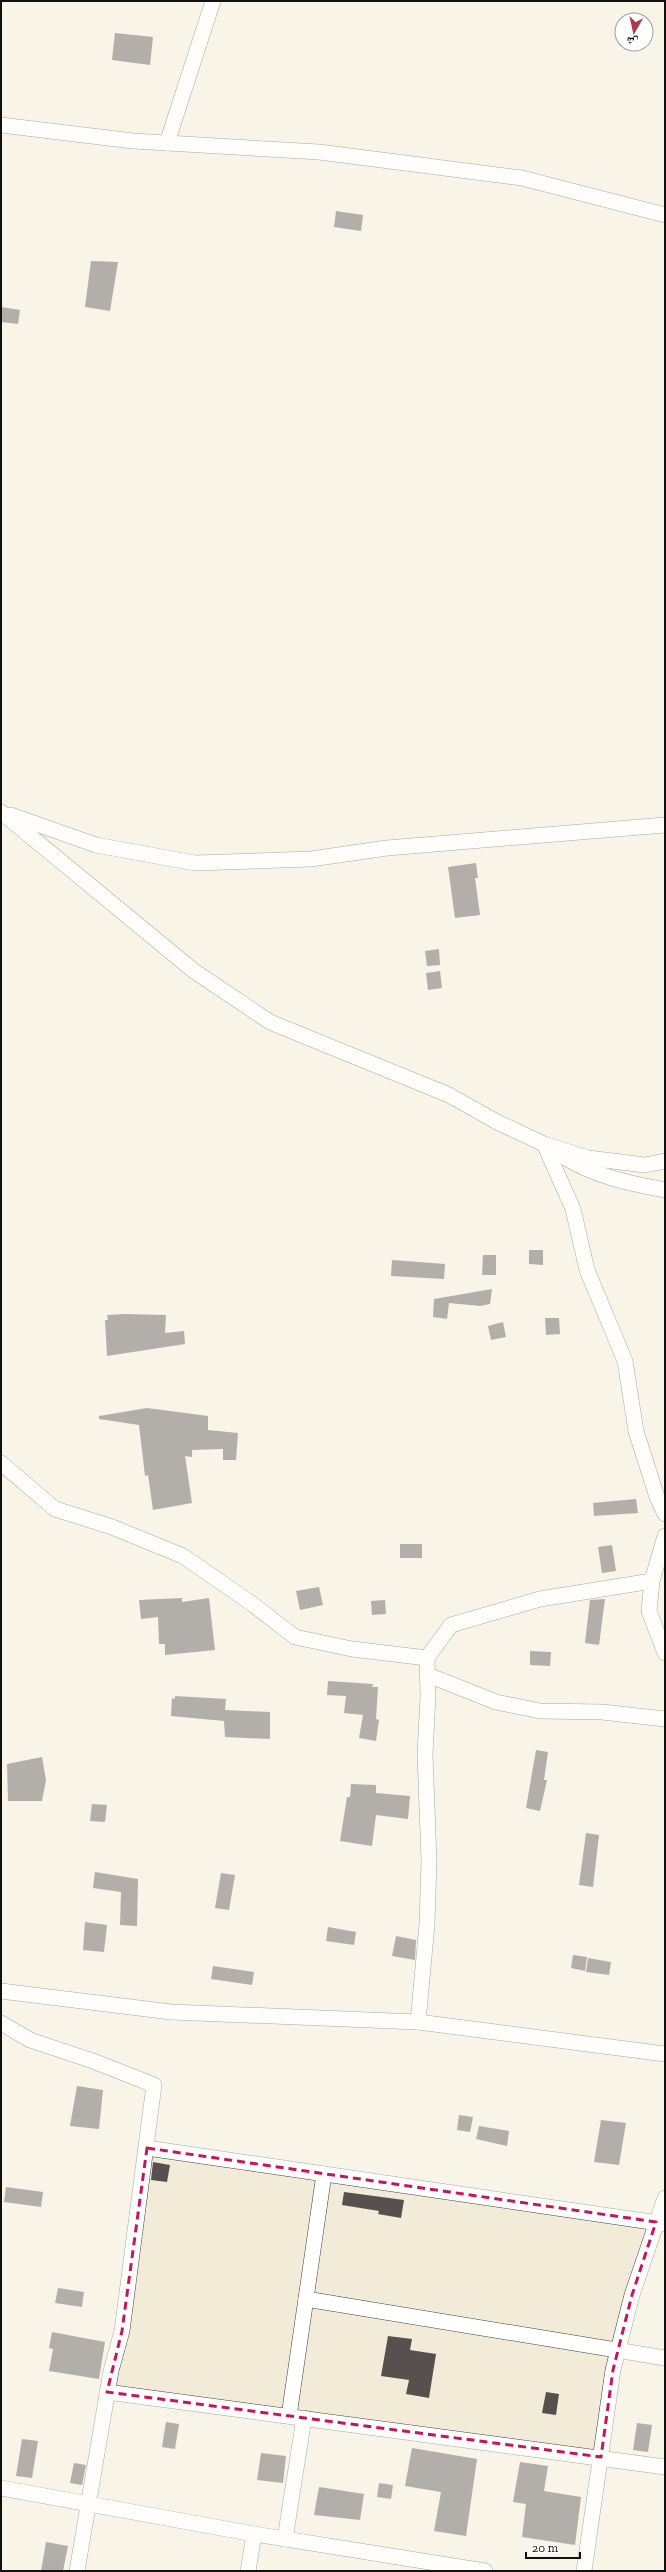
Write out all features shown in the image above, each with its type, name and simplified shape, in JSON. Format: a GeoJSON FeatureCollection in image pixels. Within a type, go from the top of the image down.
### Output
{"type":"FeatureCollection","features":[{"type":"Feature","properties":{"kind":"street"},"geometry":{"type":"LineString","coordinates":[[167,143],[213,1]]}},
{"type":"Feature","properties":{"kind":"street"},"geometry":{"type":"LineString","coordinates":[[1,125],[167,143],[319,152],[522,178],[665,215]]}},
{"type":"Feature","properties":{"kind":"street"},"geometry":{"type":"LineString","coordinates":[[1,812],[96,845],[195,862],[311,859],[387,848],[665,825]]}},
{"type":"Feature","properties":{"kind":"street"},"geometry":{"type":"LineString","coordinates":[[1,812],[194,971],[270,1022],[449,1095],[544,1144],[582,1168],[624,1182],[665,1190]]}},
{"type":"Feature","properties":{"kind":"street"},"geometry":{"type":"LineString","coordinates":[[544,1144],[588,1158],[645,1165],[665,1161]]}},
{"type":"Feature","properties":{"kind":"street"},"geometry":{"type":"LineString","coordinates":[[544,1144],[573,1209],[587,1270],[625,1361],[636,1431],[657,1497],[665,1514]]}},
{"type":"Feature","properties":{"kind":"street"},"geometry":{"type":"LineString","coordinates":[[1,1462],[56,1509],[112,1527],[183,1556],[251,1603],[295,1637],[352,1649],[427,1658]]}},
{"type":"Feature","properties":{"kind":"street"},"geometry":{"type":"LineString","coordinates":[[665,1536],[652,1581],[649,1611],[665,1653]]}},
{"type":"Feature","properties":{"kind":"street"},"geometry":{"type":"LineString","coordinates":[[418,2022],[427,1924],[429,1869],[425,1754],[428,1675],[427,1658],[451,1625],[540,1599],[652,1581]]}},
{"type":"Feature","properties":{"kind":"street"},"geometry":{"type":"LineString","coordinates":[[428,1675],[496,1702],[540,1711],[602,1712],[665,1719]]}},
{"type":"Feature","properties":{"kind":"street"},"geometry":{"type":"LineString","coordinates":[[1,1991],[171,2012],[418,2022],[665,2054]]}},
{"type":"Feature","properties":{"kind":"street"},"geometry":{"type":"LineString","coordinates":[[1,2023],[30,2040],[93,2060],[154,2085],[122,2331],[107,2392],[90,2502],[77,2571]]}},
{"type":"Feature","properties":{"kind":"street"},"geometry":{"type":"LineString","coordinates":[[147,2148],[660,2223]]}},
{"type":"Feature","properties":{"kind":"street"},"geometry":{"type":"LineString","coordinates":[[289,2416],[324,2174]]}},
{"type":"Feature","properties":{"kind":"street"},"geometry":{"type":"LineString","coordinates":[[584,2571],[613,2370],[632,2295],[660,2223],[665,2198]]}},
{"type":"Feature","properties":{"kind":"street"},"geometry":{"type":"LineString","coordinates":[[306,2299],[618,2349],[665,2358]]}},
{"type":"Feature","properties":{"kind":"street"},"geometry":{"type":"LineString","coordinates":[[107,2392],[601,2457],[665,2467]]}},
{"type":"Feature","properties":{"kind":"street"},"geometry":{"type":"LineString","coordinates":[[285,2539],[304,2418]]}},
{"type":"Feature","properties":{"kind":"street"},"geometry":{"type":"LineString","coordinates":[[1,2488],[90,2502],[432,2567],[485,2571]]}},
{"type":"Feature","properties":{"kind":"street"},"geometry":{"type":"LineString","coordinates":[[248,2571],[254,2534]]}},
{"type":"Feature","properties":{"kind":"highlighted area"},"geometry":{"type":"Polygon","coordinates":[[[147,2148],[656,2222],[632,2295],[613,2370],[601,2457],[107,2392],[122,2331],[147,2148]]]}},
{"type":"Feature","properties":{"kind":"shaded area"},"geometry":{"type":"Polygon","coordinates":[[[1,1],[665,1],[665,2571],[1,2571],[1,1]]]}},
{"type":"Feature","properties":{"kind":"building"},"geometry":{"type":"Polygon","coordinates":[[[115,33],[153,37],[150,65],[112,60],[115,33]]]}},
{"type":"Feature","properties":{"kind":"building"},"geometry":{"type":"Polygon","coordinates":[[[336,211],[363,215],[361,231],[334,227],[336,211]]]}},
{"type":"Feature","properties":{"kind":"building"},"geometry":{"type":"Polygon","coordinates":[[[91,261],[118,262],[110,311],[85,307],[91,261]]]}},
{"type":"Feature","properties":{"kind":"building"},"geometry":{"type":"Polygon","coordinates":[[[1,307],[20,310],[18,324],[1,322],[1,307]]]}},
{"type":"Feature","properties":{"kind":"building"},"geometry":{"type":"Polygon","coordinates":[[[476,863],[478,878],[475,878],[480,915],[455,918],[448,867],[476,863]]]}},
{"type":"Feature","properties":{"kind":"building"},"geometry":{"type":"Polygon","coordinates":[[[439,949],[440,965],[427,966],[425,951],[439,949]]]}},
{"type":"Feature","properties":{"kind":"building"},"geometry":{"type":"Polygon","coordinates":[[[440,971],[442,988],[428,990],[426,973],[440,971]]]}},
{"type":"Feature","properties":{"kind":"building"},"geometry":{"type":"Polygon","coordinates":[[[529,1250],[543,1250],[543,1265],[529,1264],[529,1250]]]}},
{"type":"Feature","properties":{"kind":"building"},"geometry":{"type":"Polygon","coordinates":[[[483,1255],[496,1255],[496,1275],[482,1275],[483,1255]]]}},
{"type":"Feature","properties":{"kind":"building"},"geometry":{"type":"Polygon","coordinates":[[[392,1260],[445,1264],[444,1279],[391,1276],[392,1260]]]}},
{"type":"Feature","properties":{"kind":"building"},"geometry":{"type":"Polygon","coordinates":[[[492,1289],[490,1304],[480,1306],[449,1303],[447,1319],[433,1317],[434,1299],[492,1289]]]}},
{"type":"Feature","properties":{"kind":"building"},"geometry":{"type":"Polygon","coordinates":[[[107,1315],[166,1315],[165,1333],[184,1331],[185,1344],[107,1356],[105,1320],[108,1320],[107,1315]]]}},
{"type":"Feature","properties":{"kind":"building"},"geometry":{"type":"Polygon","coordinates":[[[545,1318],[559,1318],[560,1334],[546,1335],[545,1318]]]}},
{"type":"Feature","properties":{"kind":"building"},"geometry":{"type":"Polygon","coordinates":[[[503,1322],[506,1337],[491,1340],[488,1326],[503,1322]]]}},
{"type":"Feature","properties":{"kind":"building"},"geometry":{"type":"Polygon","coordinates":[[[147,1408],[208,1416],[208,1430],[238,1433],[236,1460],[223,1460],[223,1449],[192,1450],[192,1457],[185,1456],[192,1503],[153,1510],[148,1475],[145,1476],[139,1425],[99,1419],[99,1416],[147,1408]]]}},
{"type":"Feature","properties":{"kind":"building"},"geometry":{"type":"Polygon","coordinates":[[[636,1499],[638,1513],[594,1516],[593,1503],[636,1499]]]}},
{"type":"Feature","properties":{"kind":"building"},"geometry":{"type":"Polygon","coordinates":[[[400,1544],[422,1544],[422,1558],[400,1558],[400,1544]]]}},
{"type":"Feature","properties":{"kind":"building"},"geometry":{"type":"Polygon","coordinates":[[[612,1545],[616,1571],[602,1573],[598,1547],[612,1545]]]}},
{"type":"Feature","properties":{"kind":"building"},"geometry":{"type":"Polygon","coordinates":[[[319,1587],[323,1605],[300,1610],[296,1591],[319,1587]]]}},
{"type":"Feature","properties":{"kind":"building"},"geometry":{"type":"Polygon","coordinates":[[[182,1598],[182,1602],[209,1598],[215,1650],[165,1655],[165,1644],[159,1644],[158,1617],[141,1619],[139,1600],[182,1598]]]}},
{"type":"Feature","properties":{"kind":"building"},"geometry":{"type":"Polygon","coordinates":[[[605,1599],[599,1645],[585,1643],[590,1600],[605,1599]]]}},
{"type":"Feature","properties":{"kind":"building"},"geometry":{"type":"Polygon","coordinates":[[[385,1600],[386,1614],[372,1615],[371,1601],[385,1600]]]}},
{"type":"Feature","properties":{"kind":"building"},"geometry":{"type":"Polygon","coordinates":[[[530,1651],[551,1652],[550,1666],[530,1665],[530,1651]]]}},
{"type":"Feature","properties":{"kind":"building"},"geometry":{"type":"Polygon","coordinates":[[[328,1681],[373,1684],[372,1687],[378,1687],[376,1719],[379,1720],[376,1741],[359,1738],[363,1715],[344,1713],[346,1696],[327,1695],[328,1681]]]}},
{"type":"Feature","properties":{"kind":"building"},"geometry":{"type":"Polygon","coordinates":[[[175,1696],[226,1699],[225,1710],[270,1712],[270,1739],[225,1737],[224,1721],[171,1716],[172,1698],[175,1699],[175,1696]]]}},
{"type":"Feature","properties":{"kind":"building"},"geometry":{"type":"Polygon","coordinates":[[[536,1750],[548,1752],[544,1780],[547,1780],[540,1811],[526,1808],[536,1750]]]}},
{"type":"Feature","properties":{"kind":"building"},"geometry":{"type":"Polygon","coordinates":[[[42,1757],[46,1780],[42,1801],[8,1801],[7,1764],[42,1757]]]}},
{"type":"Feature","properties":{"kind":"building"},"geometry":{"type":"Polygon","coordinates":[[[351,1784],[376,1785],[376,1793],[410,1796],[408,1819],[376,1815],[372,1846],[340,1841],[347,1797],[350,1797],[351,1784]]]}},
{"type":"Feature","properties":{"kind":"building"},"geometry":{"type":"Polygon","coordinates":[[[92,1804],[107,1805],[105,1822],[90,1821],[92,1804]]]}},
{"type":"Feature","properties":{"kind":"building"},"geometry":{"type":"Polygon","coordinates":[[[586,1833],[599,1835],[593,1887],[579,1885],[586,1833]]]}},
{"type":"Feature","properties":{"kind":"building"},"geometry":{"type":"Polygon","coordinates":[[[95,1872],[138,1879],[137,1926],[120,1925],[121,1892],[93,1888],[95,1872]]]}},
{"type":"Feature","properties":{"kind":"building"},"geometry":{"type":"Polygon","coordinates":[[[221,1873],[235,1875],[229,1910],[215,1908],[221,1873]]]}},
{"type":"Feature","properties":{"kind":"building"},"geometry":{"type":"Polygon","coordinates":[[[85,1922],[107,1925],[104,1952],[83,1950],[85,1922]]]}},
{"type":"Feature","properties":{"kind":"building"},"geometry":{"type":"Polygon","coordinates":[[[328,1927],[356,1932],[354,1945],[326,1941],[328,1927]]]}},
{"type":"Feature","properties":{"kind":"building"},"geometry":{"type":"Polygon","coordinates":[[[396,1936],[416,1940],[415,1960],[392,1956],[396,1936]]]}},
{"type":"Feature","properties":{"kind":"building"},"geometry":{"type":"Polygon","coordinates":[[[573,1955],[587,1957],[585,1971],[571,1968],[573,1955]]]}},
{"type":"Feature","properties":{"kind":"building"},"geometry":{"type":"Polygon","coordinates":[[[588,1958],[611,1962],[609,1975],[586,1972],[588,1958]]]}},
{"type":"Feature","properties":{"kind":"building"},"geometry":{"type":"Polygon","coordinates":[[[213,1966],[254,1972],[252,1985],[211,1979],[213,1966]]]}},
{"type":"Feature","properties":{"kind":"building"},"geometry":{"type":"Polygon","coordinates":[[[77,2086],[103,2090],[99,2129],[70,2126],[77,2086]]]}},
{"type":"Feature","properties":{"kind":"building"},"geometry":{"type":"Polygon","coordinates":[[[459,2115],[473,2117],[470,2132],[457,2130],[459,2115]]]}},
{"type":"Feature","properties":{"kind":"building"},"geometry":{"type":"Polygon","coordinates":[[[601,2120],[626,2123],[619,2165],[594,2162],[601,2120]]]}},
{"type":"Feature","properties":{"kind":"building"},"geometry":{"type":"Polygon","coordinates":[[[479,2126],[509,2131],[507,2146],[476,2139],[479,2126]]]}},
{"type":"Feature","properties":{"kind":"building"},"geometry":{"type":"Polygon","coordinates":[[[153,2162],[170,2165],[167,2182],[151,2180],[153,2162]]]}},
{"type":"Feature","properties":{"kind":"building"},"geometry":{"type":"Polygon","coordinates":[[[6,2187],[43,2192],[41,2207],[4,2202],[6,2187]]]}},
{"type":"Feature","properties":{"kind":"building"},"geometry":{"type":"Polygon","coordinates":[[[344,2192],[404,2200],[401,2218],[378,2214],[379,2211],[342,2205],[344,2192]]]}},
{"type":"Feature","properties":{"kind":"building"},"geometry":{"type":"Polygon","coordinates":[[[58,2288],[84,2292],[82,2307],[55,2303],[58,2288]]]}},
{"type":"Feature","properties":{"kind":"building"},"geometry":{"type":"Polygon","coordinates":[[[52,2332],[105,2342],[99,2379],[49,2371],[53,2349],[49,2348],[52,2332]]]}},
{"type":"Feature","properties":{"kind":"building"},"geometry":{"type":"Polygon","coordinates":[[[388,2336],[412,2339],[410,2350],[436,2354],[429,2398],[406,2394],[409,2380],[381,2376],[388,2336]]]}},
{"type":"Feature","properties":{"kind":"building"},"geometry":{"type":"Polygon","coordinates":[[[546,2392],[559,2394],[556,2415],[542,2413],[546,2392]]]}},
{"type":"Feature","properties":{"kind":"building"},"geometry":{"type":"Polygon","coordinates":[[[166,2422],[179,2424],[175,2449],[162,2447],[166,2422]]]}},
{"type":"Feature","properties":{"kind":"building"},"geometry":{"type":"Polygon","coordinates":[[[637,2423],[652,2425],[648,2452],[633,2450],[637,2423]]]}},
{"type":"Feature","properties":{"kind":"building"},"geometry":{"type":"Polygon","coordinates":[[[22,2439],[38,2441],[32,2478],[16,2476],[22,2439]]]}},
{"type":"Feature","properties":{"kind":"building"},"geometry":{"type":"Polygon","coordinates":[[[412,2448],[477,2459],[466,2536],[434,2531],[441,2492],[405,2486],[412,2448]]]}},
{"type":"Feature","properties":{"kind":"building"},"geometry":{"type":"Polygon","coordinates":[[[261,2453],[286,2456],[283,2483],[257,2480],[261,2453]]]}},
{"type":"Feature","properties":{"kind":"building"},"geometry":{"type":"Polygon","coordinates":[[[520,2462],[548,2466],[544,2491],[581,2497],[575,2545],[522,2537],[526,2504],[513,2502],[520,2462]]]}},
{"type":"Feature","properties":{"kind":"building"},"geometry":{"type":"Polygon","coordinates":[[[74,2463],[86,2465],[82,2485],[70,2483],[74,2463]]]}},
{"type":"Feature","properties":{"kind":"building"},"geometry":{"type":"Polygon","coordinates":[[[379,2483],[393,2485],[391,2499],[377,2497],[379,2483]]]}},
{"type":"Feature","properties":{"kind":"building"},"geometry":{"type":"Polygon","coordinates":[[[319,2487],[364,2494],[360,2520],[314,2515],[319,2487]]]}},
{"type":"Feature","properties":{"kind":"building"},"geometry":{"type":"Polygon","coordinates":[[[46,2542],[68,2546],[63,2571],[41,2571],[46,2542]]]}}]}
